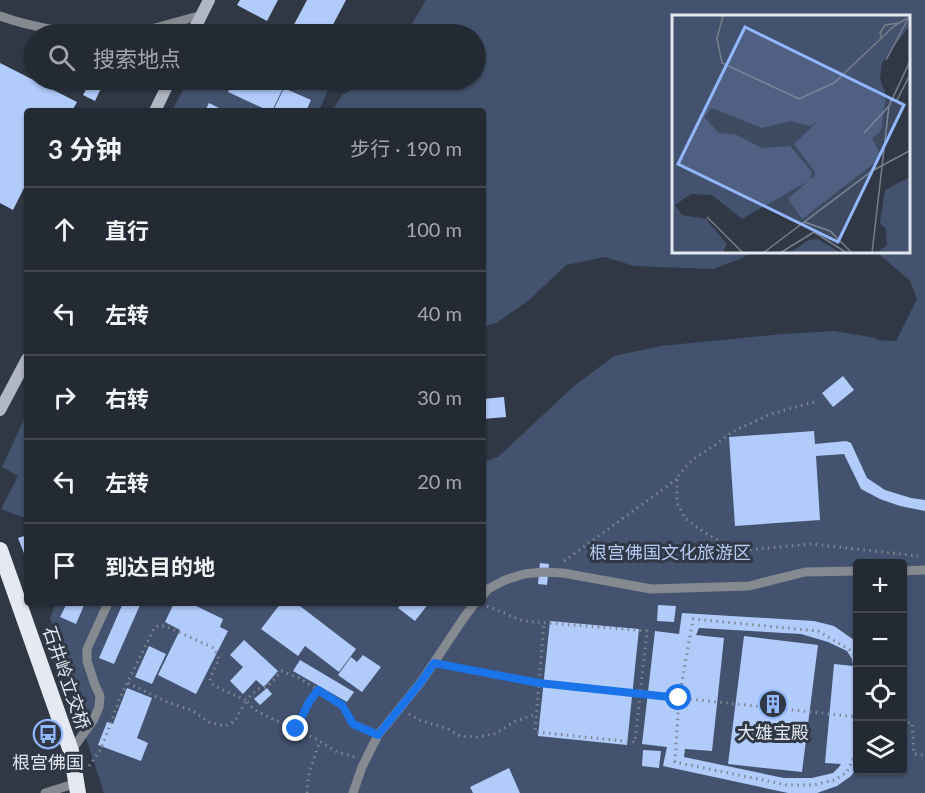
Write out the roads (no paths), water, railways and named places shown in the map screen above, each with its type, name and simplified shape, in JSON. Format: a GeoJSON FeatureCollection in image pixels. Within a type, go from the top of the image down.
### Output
{"type":"FeatureCollection","features":[{"type":"Feature","properties":{"kind":"highway","name":"石井岭立交桥"},"geometry":{"type":"LineString","coordinates":[[0,550],[71,751],[78,788]]}},
{"type":"Feature","properties":{"kind":"main road"},"geometry":{"type":"LineString","coordinates":[[197,24],[209,0]]}},
{"type":"Feature","properties":{"kind":"main road"},"geometry":{"type":"LineString","coordinates":[[156,108],[165,90]]}},
{"type":"Feature","properties":{"kind":"main road"},"geometry":{"type":"LineString","coordinates":[[0,410],[24,365]]}},
{"type":"Feature","properties":{"kind":"lane"},"geometry":{"type":"LineString","coordinates":[[170,24],[202,15]]}},
{"type":"Feature","properties":{"kind":"lane"},"geometry":{"type":"LineString","coordinates":[[0,16],[25,24]]}},
{"type":"Feature","properties":{"kind":"lane"},"geometry":{"type":"LineString","coordinates":[[907,571],[925,570]]}},
{"type":"Feature","properties":{"kind":"lane"},"geometry":{"type":"LineString","coordinates":[[486,592],[505,579],[524,574],[548,572],[651,589],[749,585],[805,572],[853,571]]}},
{"type":"Feature","properties":{"kind":"lane"},"geometry":{"type":"LineString","coordinates":[[71,751],[94,719],[99,707],[100,696],[87,661],[87,649],[107,606]]}},
{"type":"Feature","properties":{"kind":"lane"},"geometry":{"type":"LineString","coordinates":[[353,793],[378,735],[421,682],[473,606]]}},
{"type":"Feature","properties":{"kind":"lane"},"geometry":{"type":"LineString","coordinates":[[45,793],[78,788]]}},
{"type":"Feature","properties":{"kind":"place","name":"大雄宝殿"},"geometry":{"type":"Point","coordinates":[773,704]}},
{"type":"Feature","properties":{"kind":"place","name":"根宫佛国"},"geometry":{"type":"Point","coordinates":[48,734]}},
{"type":"Feature","properties":{"kind":"park label","name":"根宫佛国文化旅游区"},"geometry":{"type":"Point","coordinates":[670,553]}}]}
